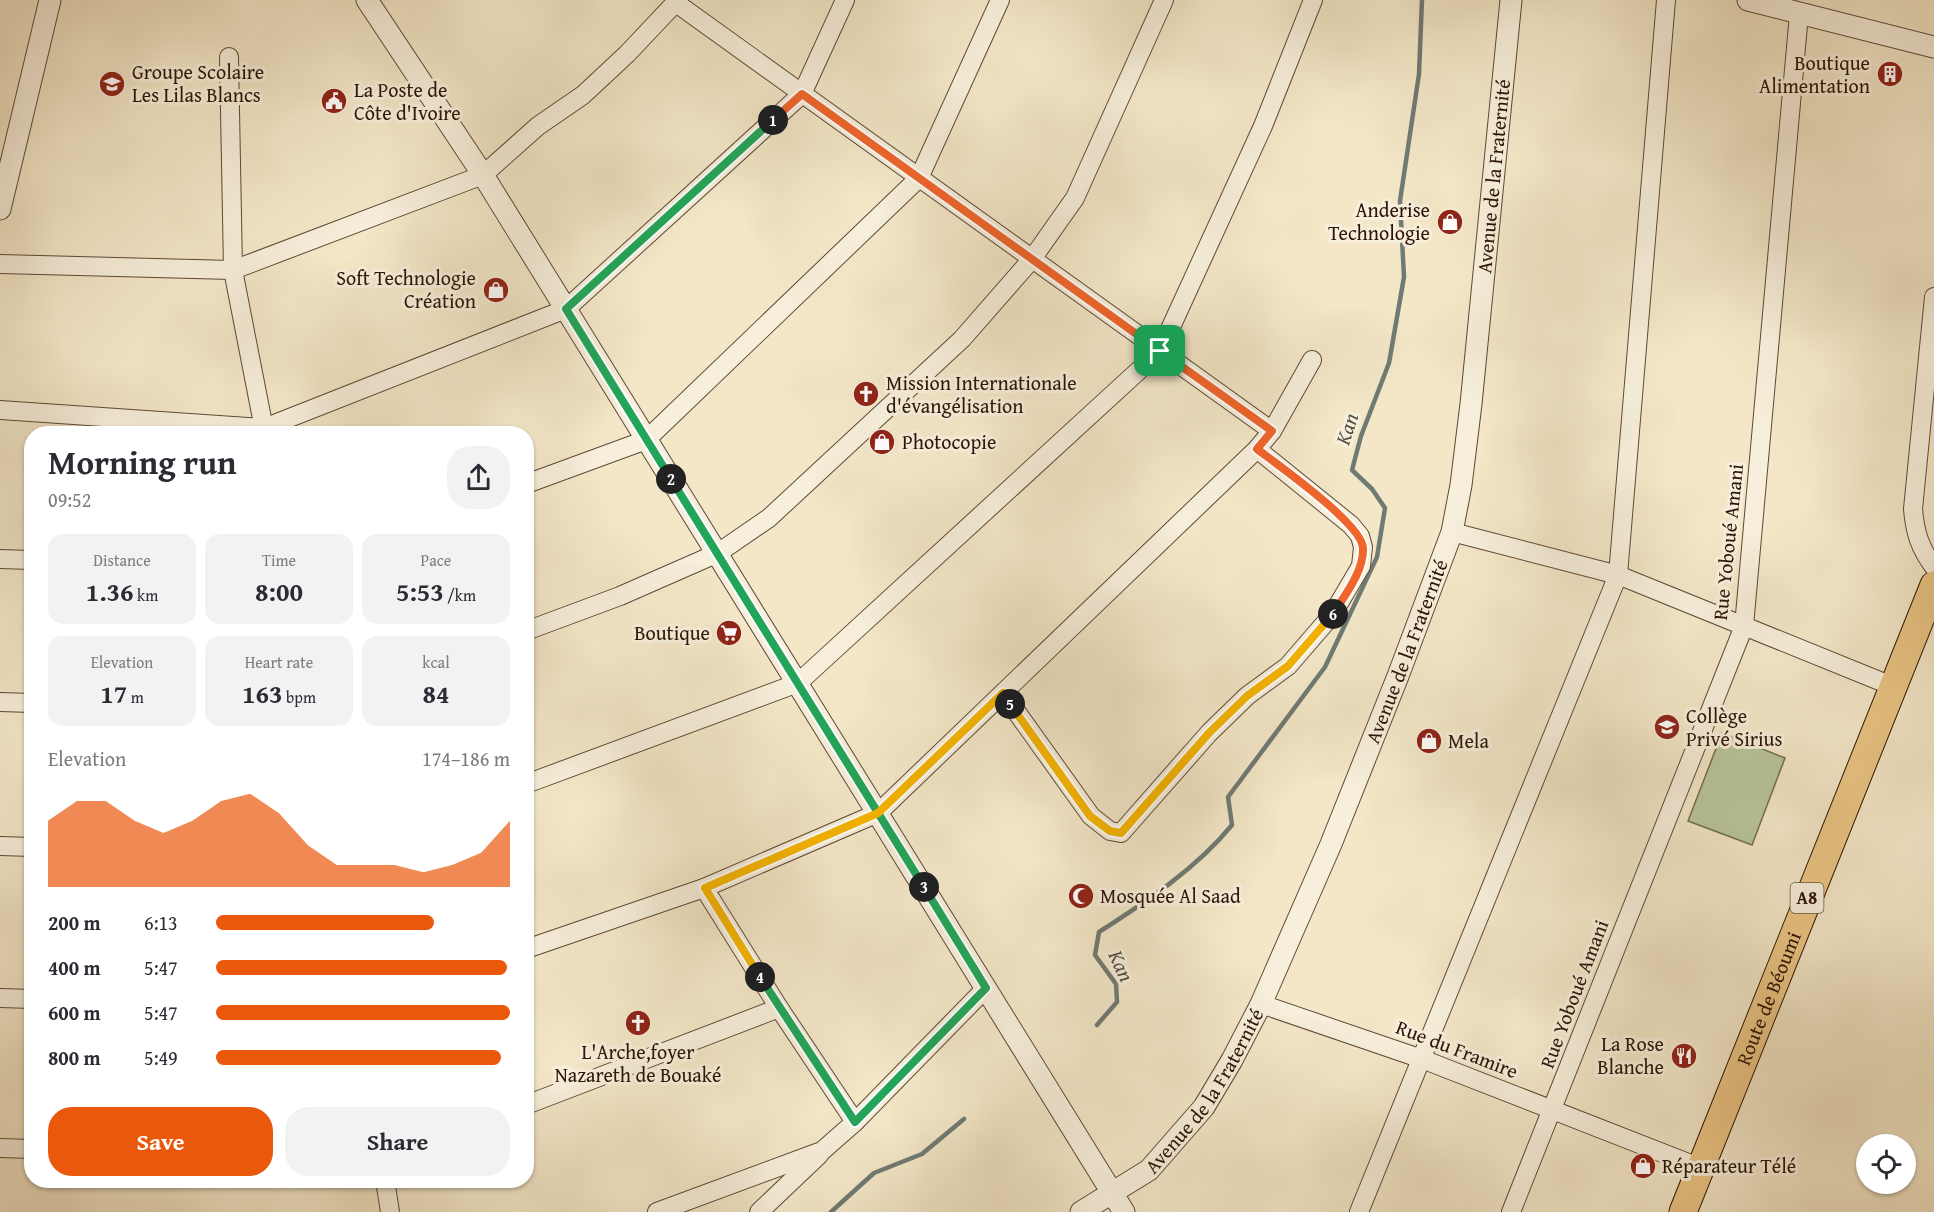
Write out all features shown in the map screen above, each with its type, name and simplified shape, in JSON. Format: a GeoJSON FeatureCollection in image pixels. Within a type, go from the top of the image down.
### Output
{"type":"FeatureCollection","features":[{"type":"Feature","properties":{"kind":"main road","name":"Route de Béoumi"},"geometry":{"type":"LineString","coordinates":[[1683,1212],[1934,585]]}},
{"type":"Feature","properties":{"kind":"street"},"geometry":{"type":"LineString","coordinates":[[0,209],[51,0]]}},
{"type":"Feature","properties":{"kind":"street"},"geometry":{"type":"LineString","coordinates":[[367,0],[483,175],[1124,1212]]}},
{"type":"Feature","properties":{"kind":"street"},"geometry":{"type":"LineString","coordinates":[[274,426],[566,309],[802,94],[845,0]]}},
{"type":"Feature","properties":{"kind":"street"},"geometry":{"type":"LineString","coordinates":[[534,481],[646,440],[919,178],[1000,0]]}},
{"type":"Feature","properties":{"kind":"street"},"geometry":{"type":"LineString","coordinates":[[534,628],[620,596],[718,553],[769,518],[962,339],[1032,259],[1074,198],[1164,0]]}},
{"type":"Feature","properties":{"kind":"street"},"geometry":{"type":"LineString","coordinates":[[534,781],[798,683],[1160,351],[1263,126],[1313,0]]}},
{"type":"Feature","properties":{"kind":"street","name":"Avenue de la Fraternité"},"geometry":{"type":"LineString","coordinates":[[1081,1212],[1149,1170],[1204,1107],[1262,1004],[1386,707],[1452,532],[1471,404],[1511,0]]}},
{"type":"Feature","properties":{"kind":"street"},"geometry":{"type":"LineString","coordinates":[[1359,1212],[1618,575],[1666,0]]}},
{"type":"Feature","properties":{"kind":"street"},"geometry":{"type":"LineString","coordinates":[[1748,0],[1934,47]]}},
{"type":"Feature","properties":{"kind":"street"},"geometry":{"type":"LineString","coordinates":[[0,264],[233,270],[483,175],[538,126],[584,95],[677,2],[1272,431]]}},
{"type":"Feature","properties":{"kind":"street","name":"Rue Yoboué Amani"},"geometry":{"type":"LineString","coordinates":[[1511,1212],[1744,626],[1799,14]]}},
{"type":"Feature","properties":{"kind":"street"},"geometry":{"type":"LineString","coordinates":[[229,57],[233,270],[263,426]]}},
{"type":"Feature","properties":{"kind":"street"},"geometry":{"type":"LineString","coordinates":[[1934,297],[1913,509],[1914,531],[1921,550],[1934,567]]}},
{"type":"Feature","properties":{"kind":"street"},"geometry":{"type":"LineString","coordinates":[[534,946],[705,888],[878,813],[1257,449],[1272,431],[1312,360]]}},
{"type":"Feature","properties":{"kind":"street"},"geometry":{"type":"LineString","coordinates":[[0,410],[211,426]]}},
{"type":"Feature","properties":{"kind":"street"},"geometry":{"type":"LineString","coordinates":[[1003,693],[1090,816],[1110,831],[1121,833],[1209,733],[1247,696],[1288,666],[1308,644],[1332,615],[1361,566],[1363,547],[1351,525],[1257,449]]}},
{"type":"Feature","properties":{"kind":"street"},"geometry":{"type":"LineString","coordinates":[[1452,532],[1618,575],[1892,686]]}},
{"type":"Feature","properties":{"kind":"street"},"geometry":{"type":"LineString","coordinates":[[0,559],[24,560]]}},
{"type":"Feature","properties":{"kind":"street"},"geometry":{"type":"LineString","coordinates":[[0,702],[24,703]]}},
{"type":"Feature","properties":{"kind":"street"},"geometry":{"type":"LineString","coordinates":[[0,846],[24,847]]}},
{"type":"Feature","properties":{"kind":"street"},"geometry":{"type":"LineString","coordinates":[[705,888],[779,1008],[855,1122]]}},
{"type":"Feature","properties":{"kind":"street"},"geometry":{"type":"LineString","coordinates":[[759,1212],[855,1122],[986,988]]}},
{"type":"Feature","properties":{"kind":"street"},"geometry":{"type":"LineString","coordinates":[[0,998],[24,999]]}},
{"type":"Feature","properties":{"kind":"street","name":"Rue du Framire"},"geometry":{"type":"LineString","coordinates":[[1262,1004],[1422,1059],[1701,1168]]}},
{"type":"Feature","properties":{"kind":"street"},"geometry":{"type":"LineString","coordinates":[[534,1102],[779,1008]]}},
{"type":"Feature","properties":{"kind":"street"},"geometry":{"type":"LineString","coordinates":[[0,1148],[24,1149]]}},
{"type":"Feature","properties":{"kind":"street"},"geometry":{"type":"LineString","coordinates":[[657,1212],[822,1151]]}},
{"type":"Feature","properties":{"kind":"street"},"geometry":{"type":"LineString","coordinates":[[386,1188],[390,1212]]}},
{"type":"Feature","properties":{"kind":"green space"},"geometry":{"type":"Polygon","coordinates":[[[1722,733],[1785,758],[1752,845],[1688,821],[1722,733]]]}},
{"type":"Feature","properties":{"kind":"waterway","name":"Kan"},"geometry":{"type":"LineString","coordinates":[[1097,1025],[1117,1002],[1116,984],[1095,955],[1099,932],[1187,870],[1232,825],[1228,797],[1325,667],[1377,557],[1385,508],[1372,489],[1352,470],[1361,436],[1389,363],[1404,277],[1400,201],[1419,74],[1422,0]]}},
{"type":"Feature","properties":{"kind":"waterway","name":"Kan"},"geometry":{"type":"LineString","coordinates":[[831,1212],[874,1173],[922,1154],[964,1119]]}},
{"type":"Feature","properties":{"kind":"place","name":"Boutique Alimentation"},"geometry":{"type":"Point","coordinates":[1890,74]}},
{"type":"Feature","properties":{"kind":"place","name":"Groupe Scolaire Les Lilas Blancs"},"geometry":{"type":"Point","coordinates":[112,84]}},
{"type":"Feature","properties":{"kind":"place","name":"La Poste de Côte d'Ivoire"},"geometry":{"type":"Point","coordinates":[334,101]}},
{"type":"Feature","properties":{"kind":"place","name":"Anderise Technologie"},"geometry":{"type":"Point","coordinates":[1450,222]}},
{"type":"Feature","properties":{"kind":"place","name":"Soft Technologie Création"},"geometry":{"type":"Point","coordinates":[496,290]}},
{"type":"Feature","properties":{"kind":"place","name":"Mission Internationale d'évangélisation"},"geometry":{"type":"Point","coordinates":[866,394]}},
{"type":"Feature","properties":{"kind":"place","name":"Photocopie"},"geometry":{"type":"Point","coordinates":[882,442]}},
{"type":"Feature","properties":{"kind":"place","name":"Boutique"},"geometry":{"type":"Point","coordinates":[729,633]}},
{"type":"Feature","properties":{"kind":"place","name":"Collège Privé Sirius"},"geometry":{"type":"Point","coordinates":[1667,727]}},
{"type":"Feature","properties":{"kind":"place","name":"Mela"},"geometry":{"type":"Point","coordinates":[1429,741]}},
{"type":"Feature","properties":{"kind":"place","name":"Mosquée Al Saad"},"geometry":{"type":"Point","coordinates":[1081,896]}},
{"type":"Feature","properties":{"kind":"place","name":"L'Arche,foyer Nazareth de Bouaké"},"geometry":{"type":"Point","coordinates":[638,1023]}},
{"type":"Feature","properties":{"kind":"place","name":"La Rose Blanche"},"geometry":{"type":"Point","coordinates":[1684,1056]}},
{"type":"Feature","properties":{"kind":"place","name":"Réparateur Télé"},"geometry":{"type":"Point","coordinates":[1643,1166]}},
{"type":"Feature","properties":{"kind":"route"},"geometry":{"type":"LineString","coordinates":[[1160,351],[802,94],[566,309],[718,553],[878,813],[986,988],[855,1122],[779,1008],[705,888],[878,813],[1003,693],[1090,816],[1110,831],[1121,833],[1209,733],[1247,696],[1288,666],[1308,644],[1332,615],[1361,566],[1363,547],[1351,525],[1318,496],[1257,449],[1272,431],[1160,351]]}}]}
